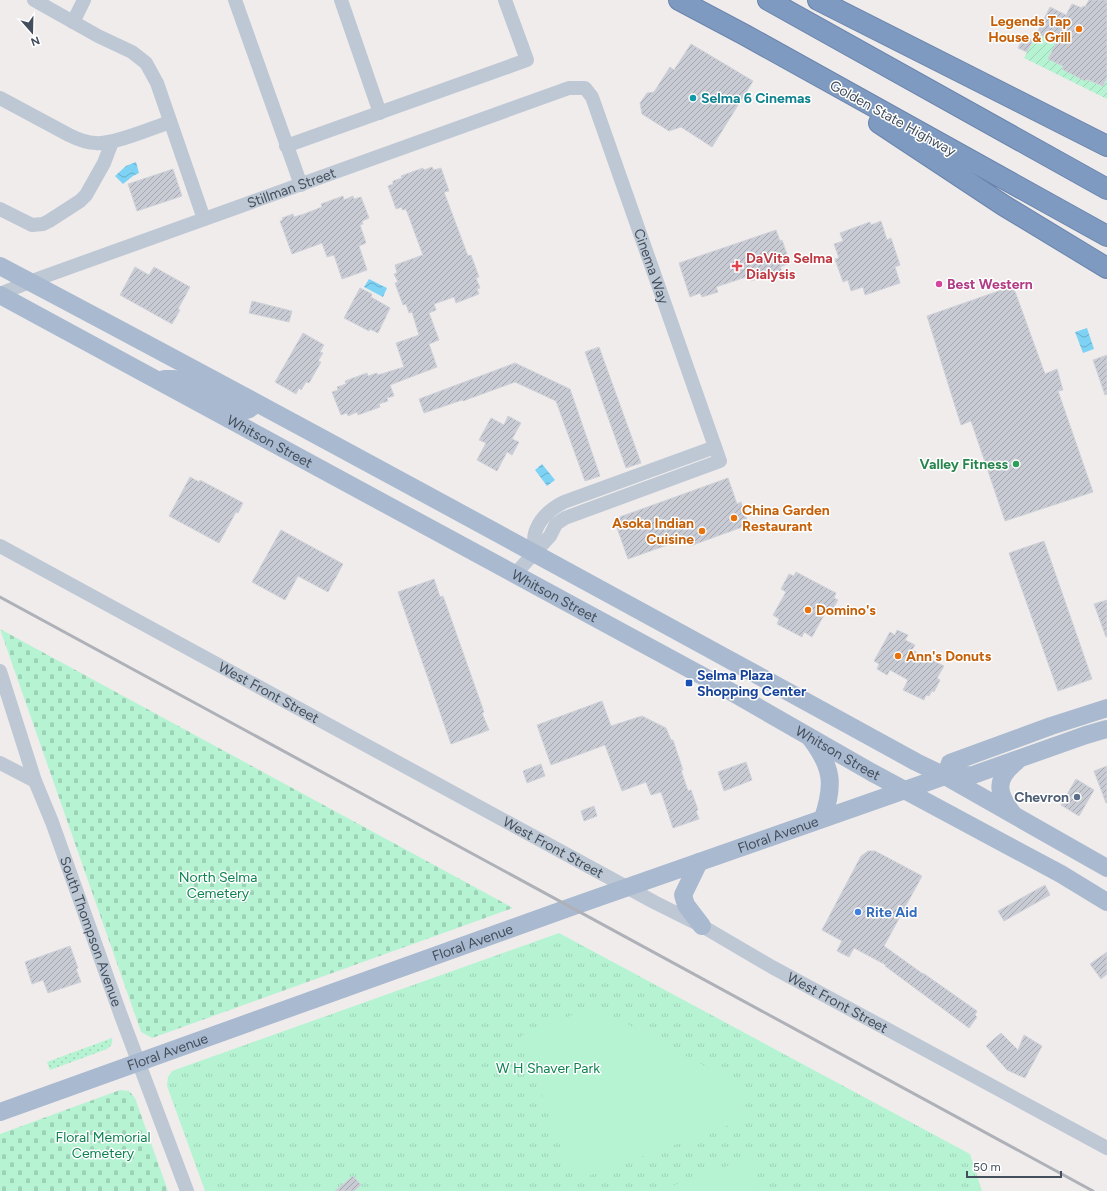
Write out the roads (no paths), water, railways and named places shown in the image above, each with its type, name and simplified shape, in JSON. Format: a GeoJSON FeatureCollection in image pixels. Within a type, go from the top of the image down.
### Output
{"type":"FeatureCollection","features":[{"type":"Feature","properties":{"kind":"highway","name":"Golden State Highway"},"geometry":{"type":"LineString","coordinates":[[679,0],[746,35],[1107,236]]}},
{"type":"Feature","properties":{"kind":"highway"},"geometry":{"type":"LineString","coordinates":[[768,0],[1107,189]]}},
{"type":"Feature","properties":{"kind":"highway"},"geometry":{"type":"LineString","coordinates":[[818,0],[1107,146]]}},
{"type":"Feature","properties":{"kind":"highway"},"geometry":{"type":"LineString","coordinates":[[746,35],[1003,205],[1107,268]]}},
{"type":"Feature","properties":{"kind":"main road","name":"Whitson Street"},"geometry":{"type":"LineString","coordinates":[[0,266],[534,552],[916,762],[945,776],[1107,868]]}},
{"type":"Feature","properties":{"kind":"main road","name":"Whitson Street"},"geometry":{"type":"LineString","coordinates":[[0,294],[721,686],[811,739],[1061,874],[1107,902]]}},
{"type":"Feature","properties":{"kind":"main road"},"geometry":{"type":"LineString","coordinates":[[155,378],[174,379],[189,382],[241,410],[246,411],[251,409],[256,403]]}},
{"type":"Feature","properties":{"kind":"main road"},"geometry":{"type":"LineString","coordinates":[[294,454],[299,447],[305,444],[315,447],[337,461],[382,482],[405,484]]}},
{"type":"Feature","properties":{"kind":"main road"},"geometry":{"type":"LineString","coordinates":[[624,633],[640,628],[711,666],[722,665],[729,660]]}},
{"type":"Feature","properties":{"kind":"main road"},"geometry":{"type":"LineString","coordinates":[[721,686],[736,683],[749,683],[787,704],[819,716],[828,714]]}},
{"type":"Feature","properties":{"kind":"main road"},"geometry":{"type":"LineString","coordinates":[[945,776],[950,762],[1107,708]]}},
{"type":"Feature","properties":{"kind":"main road","name":"Floral Avenue"},"geometry":{"type":"LineString","coordinates":[[0,1112],[571,907],[903,790],[945,776],[973,775],[1107,729]]}},
{"type":"Feature","properties":{"kind":"main road"},"geometry":{"type":"LineString","coordinates":[[811,739],[823,759],[830,778],[830,798],[823,818]]}},
{"type":"Feature","properties":{"kind":"main road"},"geometry":{"type":"LineString","coordinates":[[1013,814],[1003,798],[1000,784],[1002,775],[1020,758]]}},
{"type":"Feature","properties":{"kind":"main road"},"geometry":{"type":"LineString","coordinates":[[699,862],[683,894],[686,905],[702,926]]}},
{"type":"Feature","properties":{"kind":"street"},"geometry":{"type":"LineString","coordinates":[[34,0],[98,36],[132,52],[146,63],[157,83],[204,220]]}},
{"type":"Feature","properties":{"kind":"street"},"geometry":{"type":"LineString","coordinates":[[73,22],[84,0]]}},
{"type":"Feature","properties":{"kind":"street"},"geometry":{"type":"LineString","coordinates":[[235,0],[301,185]]}},
{"type":"Feature","properties":{"kind":"street"},"geometry":{"type":"LineString","coordinates":[[341,0],[380,112]]}},
{"type":"Feature","properties":{"kind":"street"},"geometry":{"type":"LineString","coordinates":[[286,146],[527,60],[504,0]]}},
{"type":"Feature","properties":{"kind":"street","name":"Stillman Street"},"geometry":{"type":"LineString","coordinates":[[0,294],[29,282],[569,88],[585,88]]}},
{"type":"Feature","properties":{"kind":"street","name":"Cinema Way"},"geometry":{"type":"LineString","coordinates":[[534,552],[535,531],[547,513],[564,502],[714,447],[592,97],[585,88]]}},
{"type":"Feature","properties":{"kind":"street"},"geometry":{"type":"LineString","coordinates":[[0,98],[80,140],[96,143],[112,142],[170,122]]}},
{"type":"Feature","properties":{"kind":"street"},"geometry":{"type":"LineString","coordinates":[[0,210],[32,226],[50,221],[80,201],[86,195],[104,163],[112,142]]}},
{"type":"Feature","properties":{"kind":"street","name":"West Front Street"},"geometry":{"type":"LineString","coordinates":[[0,546],[628,888],[702,926],[772,967],[1107,1148]]}},
{"type":"Feature","properties":{"kind":"street"},"geometry":{"type":"LineString","coordinates":[[515,574],[534,552]]}},
{"type":"Feature","properties":{"kind":"street"},"geometry":{"type":"LineString","coordinates":[[0,557],[15,554]]}},
{"type":"Feature","properties":{"kind":"street","name":"South Thompson Avenue"},"geometry":{"type":"LineString","coordinates":[[0,671],[35,781],[52,822],[187,1191]]}},
{"type":"Feature","properties":{"kind":"street"},"geometry":{"type":"LineString","coordinates":[[0,763],[35,781]]}},
{"type":"Feature","properties":{"kind":"water"},"geometry":{"type":"Polygon","coordinates":[[[136,162],[139,173],[123,184],[115,176],[126,166],[136,162]]]}},
{"type":"Feature","properties":{"kind":"water"},"geometry":{"type":"Polygon","coordinates":[[[369,279],[387,288],[383,297],[364,287],[369,279]]]}},
{"type":"Feature","properties":{"kind":"water"},"geometry":{"type":"Polygon","coordinates":[[[1087,328],[1094,349],[1083,353],[1075,332],[1087,328]]]}},
{"type":"Feature","properties":{"kind":"water"},"geometry":{"type":"Polygon","coordinates":[[[542,464],[555,480],[547,486],[535,470],[542,464]]]}},
{"type":"Feature","properties":{"kind":"railway"},"geometry":{"type":"LineString","coordinates":[[0,597],[1093,1191]]}},
{"type":"Feature","properties":{"kind":"place","name":"Legends Tap House & Grill"},"geometry":{"type":"Point","coordinates":[1079,29]}},
{"type":"Feature","properties":{"kind":"place","name":"Selma 6 Cinemas"},"geometry":{"type":"Point","coordinates":[693,98]}},
{"type":"Feature","properties":{"kind":"place","name":"DaVita Selma Dialysis"},"geometry":{"type":"Point","coordinates":[737,266]}},
{"type":"Feature","properties":{"kind":"place","name":"Best Western"},"geometry":{"type":"Point","coordinates":[939,284]}},
{"type":"Feature","properties":{"kind":"place","name":"Valley Fitness"},"geometry":{"type":"Point","coordinates":[1016,464]}},
{"type":"Feature","properties":{"kind":"place","name":"China Garden Restaurant"},"geometry":{"type":"Point","coordinates":[734,518]}},
{"type":"Feature","properties":{"kind":"place","name":"Asoka Indian Cuisine"},"geometry":{"type":"Point","coordinates":[702,531]}},
{"type":"Feature","properties":{"kind":"place","name":"Domino's"},"geometry":{"type":"Point","coordinates":[808,610]}},
{"type":"Feature","properties":{"kind":"place","name":"Ann's Donuts"},"geometry":{"type":"Point","coordinates":[898,656]}},
{"type":"Feature","properties":{"kind":"place","name":"Selma Plaza Shopping Center"},"geometry":{"type":"Point","coordinates":[689,683]}},
{"type":"Feature","properties":{"kind":"place","name":"Chevron"},"geometry":{"type":"Point","coordinates":[1077,797]}},
{"type":"Feature","properties":{"kind":"place","name":"Rite Aid"},"geometry":{"type":"Point","coordinates":[858,912]}},
{"type":"Feature","properties":{"kind":"park label","name":"North Selma Cemetery"},"geometry":{"type":"Point","coordinates":[218,886]}},
{"type":"Feature","properties":{"kind":"park label","name":"W H Shaver Park"},"geometry":{"type":"Point","coordinates":[548,1068]}},
{"type":"Feature","properties":{"kind":"park label","name":"Floral Memorial Cemetery"},"geometry":{"type":"Point","coordinates":[103,1146]}}]}
